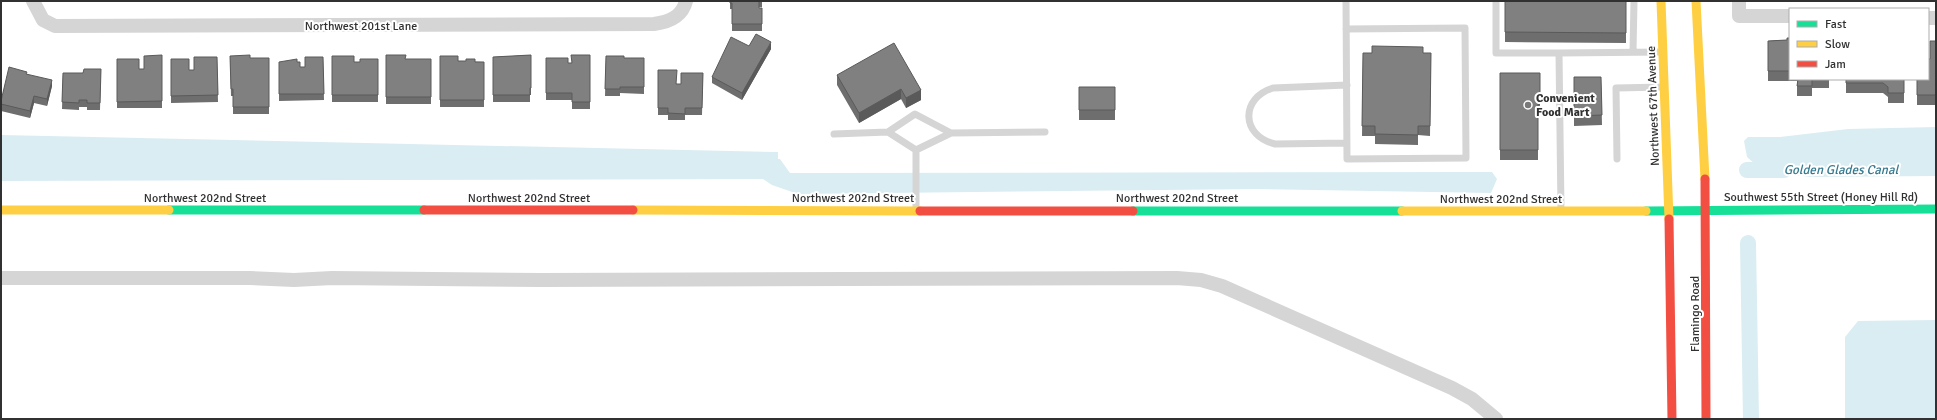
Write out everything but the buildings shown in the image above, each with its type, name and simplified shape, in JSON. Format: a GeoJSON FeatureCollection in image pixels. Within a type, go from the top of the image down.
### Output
{"type":"FeatureCollection","features":[{"type":"Feature","properties":{"kind":"street","name":"Northwest 201st Lane"},"geometry":{"type":"LineString","coordinates":[[32,1],[43,20],[55,26],[439,26],[654,24],[668,22],[679,15],[686,1]]}},
{"type":"Feature","properties":{"kind":"street","name":"Northwest 67th Avenue"},"geometry":{"type":"LineString","coordinates":[[1661,1],[1669,211]]}},
{"type":"Feature","properties":{"kind":"street"},"geometry":{"type":"LineString","coordinates":[[1696,1],[1706,209]]}},
{"type":"Feature","properties":{"kind":"street"},"geometry":{"type":"LineString","coordinates":[[1739,1],[1739,16],[1789,16]]}},
{"type":"Feature","properties":{"kind":"street","name":"Southwest 55th Street (Honey Hill Rd)"},"geometry":{"type":"LineString","coordinates":[[1706,209],[1936,209]]}},
{"type":"Feature","properties":{"kind":"street","name":"Northwest 202nd Street"},"geometry":{"type":"LineString","coordinates":[[1,210],[1669,211],[1706,209]]}},
{"type":"Feature","properties":{"kind":"street","name":"Flamingo Road"},"geometry":{"type":"LineString","coordinates":[[1706,209],[1706,419]]}},
{"type":"Feature","properties":{"kind":"street","name":"Flamingo Road"},"geometry":{"type":"LineString","coordinates":[[1669,211],[1672,419]]}},
{"type":"Feature","properties":{"kind":"street"},"geometry":{"type":"LineString","coordinates":[[1,278],[294,280],[332,278],[548,280],[1177,278],[1201,280],[1244,295],[1452,388],[1472,399],[1496,419]]}},
{"type":"Feature","properties":{"kind":"lane"},"geometry":{"type":"LineString","coordinates":[[1346,1],[1346,29],[1347,86],[1347,159],[1466,158],[1465,28],[1346,29]]}},
{"type":"Feature","properties":{"kind":"lane"},"geometry":{"type":"LineString","coordinates":[[1496,1],[1496,53],[1663,52]]}},
{"type":"Feature","properties":{"kind":"lane"},"geometry":{"type":"LineString","coordinates":[[1633,52],[1634,1]]}},
{"type":"Feature","properties":{"kind":"lane"},"geometry":{"type":"LineString","coordinates":[[1559,53],[1561,211]]}},
{"type":"Feature","properties":{"kind":"lane"},"geometry":{"type":"LineString","coordinates":[[1347,86],[1273,88],[1265,90],[1257,96],[1252,103],[1249,112],[1249,121],[1252,129],[1258,137],[1266,142],[1275,144],[1347,143]]}},
{"type":"Feature","properties":{"kind":"lane"},"geometry":{"type":"LineString","coordinates":[[1617,160],[1616,88],[1664,87]]}},
{"type":"Feature","properties":{"kind":"lane"},"geometry":{"type":"LineString","coordinates":[[834,134],[888,132],[915,114],[951,133]]}},
{"type":"Feature","properties":{"kind":"lane"},"geometry":{"type":"LineString","coordinates":[[888,132],[916,150]]}},
{"type":"Feature","properties":{"kind":"lane"},"geometry":{"type":"LineString","coordinates":[[916,150],[951,133],[1045,132]]}},
{"type":"Feature","properties":{"kind":"lane"},"geometry":{"type":"LineString","coordinates":[[916,150],[916,210]]}},
{"type":"Feature","properties":{"kind":"water"},"geometry":{"type":"Polygon","coordinates":[[[1936,127],[1936,176],[1811,177],[1763,171],[1747,157],[1744,141],[1748,137],[1780,137],[1848,129],[1936,127]]]}},
{"type":"Feature","properties":{"kind":"water"},"geometry":{"type":"Polygon","coordinates":[[[1,135],[778,152],[778,159],[780,159],[790,173],[1492,172],[1497,179],[1491,193],[1256,189],[798,194],[772,185],[763,179],[1,181],[1,135]]]}},
{"type":"Feature","properties":{"kind":"water"},"geometry":{"type":"Polygon","coordinates":[[[1936,320],[1936,419],[1845,419],[1845,337],[1858,321],[1936,320]]]}},
{"type":"Feature","properties":{"kind":"waterway","name":"Golden Glades Canal"},"geometry":{"type":"LineString","coordinates":[[1747,170],[1784,170]]}},
{"type":"Feature","properties":{"kind":"waterway"},"geometry":{"type":"LineString","coordinates":[[1748,243],[1751,419]]}},
{"type":"Feature","properties":{"kind":"traffic: fast"},"geometry":{"type":"LineString","coordinates":[[1646,211],[1936,209]]}},
{"type":"Feature","properties":{"kind":"traffic: fast"},"geometry":{"type":"LineString","coordinates":[[169,210],[424,210]]}},
{"type":"Feature","properties":{"kind":"traffic: fast"},"geometry":{"type":"LineString","coordinates":[[1133,211],[1402,211]]}},
{"type":"Feature","properties":{"kind":"traffic: slow"},"geometry":{"type":"LineString","coordinates":[[1661,1],[1669,219]]}},
{"type":"Feature","properties":{"kind":"traffic: slow"},"geometry":{"type":"LineString","coordinates":[[1696,1],[1705,179]]}},
{"type":"Feature","properties":{"kind":"traffic: slow"},"geometry":{"type":"LineString","coordinates":[[1,210],[169,210]]}},
{"type":"Feature","properties":{"kind":"traffic: slow"},"geometry":{"type":"LineString","coordinates":[[633,210],[920,211]]}},
{"type":"Feature","properties":{"kind":"traffic: slow"},"geometry":{"type":"LineString","coordinates":[[1402,211],[1646,211]]}},
{"type":"Feature","properties":{"kind":"traffic: jam"},"geometry":{"type":"LineString","coordinates":[[1705,179],[1706,419]]}},
{"type":"Feature","properties":{"kind":"traffic: jam"},"geometry":{"type":"LineString","coordinates":[[424,210],[633,210]]}},
{"type":"Feature","properties":{"kind":"traffic: jam"},"geometry":{"type":"LineString","coordinates":[[920,211],[1133,211]]}},
{"type":"Feature","properties":{"kind":"traffic: jam"},"geometry":{"type":"LineString","coordinates":[[1669,219],[1672,419]]}},
{"type":"Feature","properties":{"kind":"place","name":"Convenient Food Mart"},"geometry":{"type":"Point","coordinates":[1528,105]}}]}
